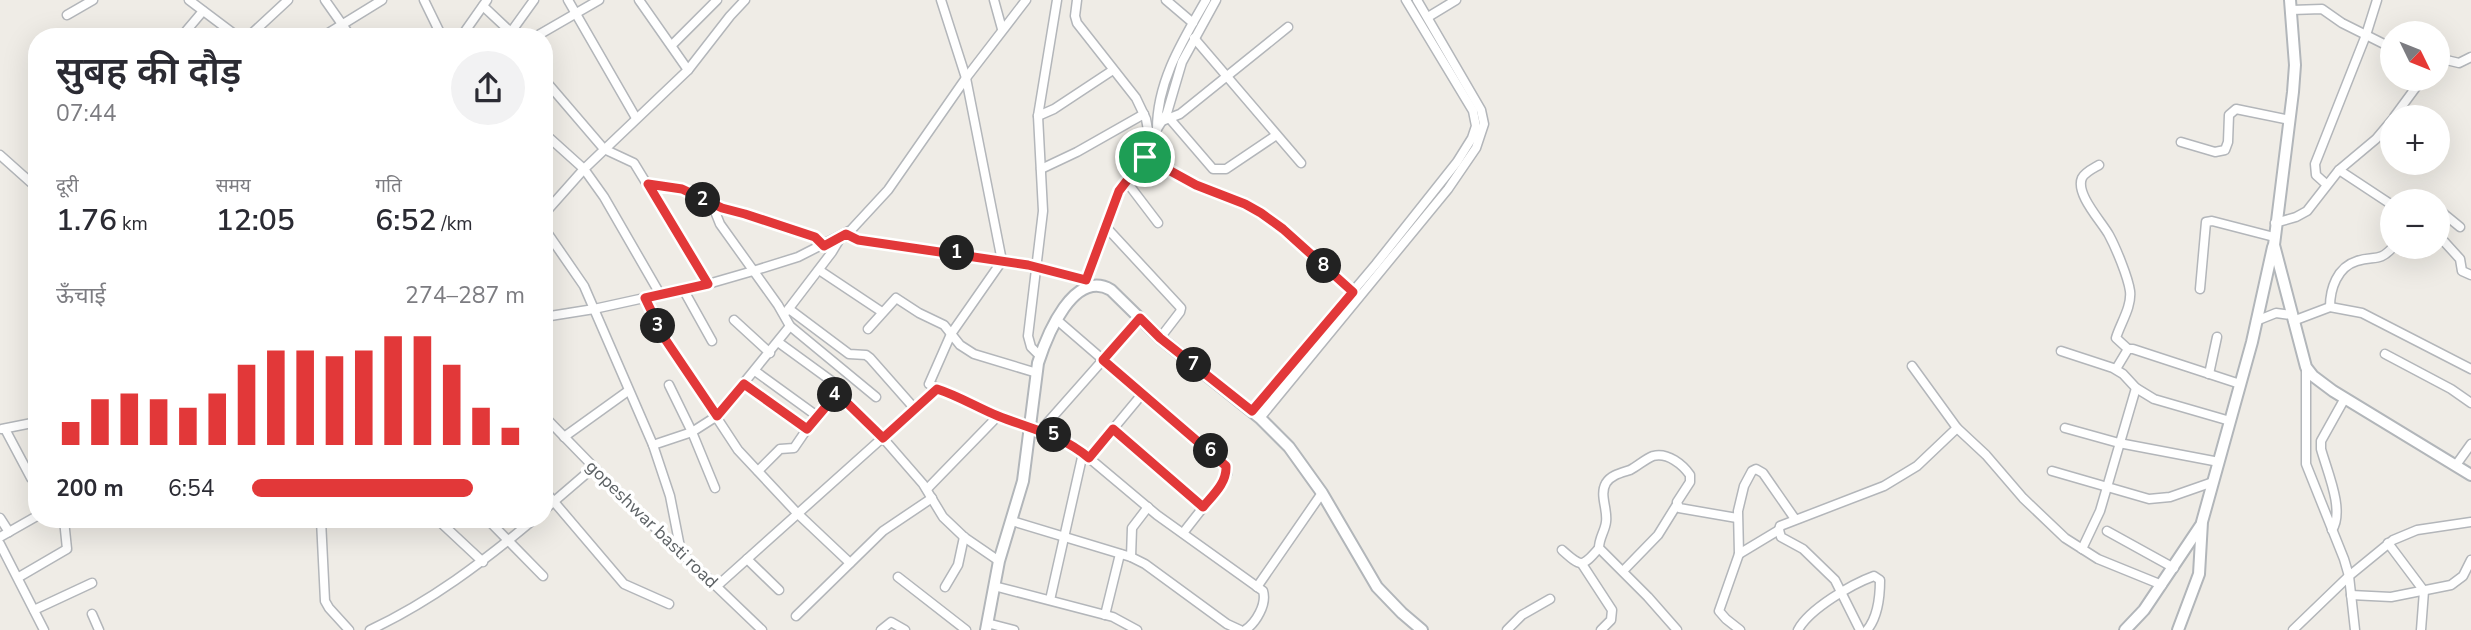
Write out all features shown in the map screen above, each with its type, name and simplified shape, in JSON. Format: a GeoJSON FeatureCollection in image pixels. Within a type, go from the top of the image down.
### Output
{"type":"FeatureCollection","features":[{"type":"Feature","properties":{"kind":"street"},"geometry":{"type":"LineString","coordinates":[[67,15],[93,0]]}},
{"type":"Feature","properties":{"kind":"street"},"geometry":{"type":"LineString","coordinates":[[189,0],[226,28]]}},
{"type":"Feature","properties":{"kind":"street"},"geometry":{"type":"LineString","coordinates":[[258,28],[288,0]]}},
{"type":"Feature","properties":{"kind":"street"},"geometry":{"type":"LineString","coordinates":[[325,0],[344,28]]}},
{"type":"Feature","properties":{"kind":"street"},"geometry":{"type":"LineString","coordinates":[[335,28],[382,0]]}},
{"type":"Feature","properties":{"kind":"street"},"geometry":{"type":"LineString","coordinates":[[424,0],[438,28]]}},
{"type":"Feature","properties":{"kind":"street"},"geometry":{"type":"LineString","coordinates":[[517,28],[534,0]]}},
{"type":"Feature","properties":{"kind":"street"},"geometry":{"type":"LineString","coordinates":[[568,0],[636,118]]}},
{"type":"Feature","properties":{"kind":"street"},"geometry":{"type":"LineString","coordinates":[[550,28],[599,0]]}},
{"type":"Feature","properties":{"kind":"street"},"geometry":{"type":"LineString","coordinates":[[639,0],[688,70]]}},
{"type":"Feature","properties":{"kind":"street"},"geometry":{"type":"LineString","coordinates":[[672,45],[717,0]]}},
{"type":"Feature","properties":{"kind":"street"},"geometry":{"type":"LineString","coordinates":[[553,204],[604,149],[688,70],[721,26],[745,0]]}},
{"type":"Feature","properties":{"kind":"street"},"geometry":{"type":"LineString","coordinates":[[941,0],[966,78],[1002,261],[951,334],[928,381],[931,386],[955,394],[998,416],[1064,440],[1148,507],[1263,591],[1265,600],[1255,620],[1243,630],[1227,624],[1152,569],[1130,557],[1012,521]]}},
{"type":"Feature","properties":{"kind":"street"},"geometry":{"type":"LineString","coordinates":[[994,0],[1002,30]]}},
{"type":"Feature","properties":{"kind":"street"},"geometry":{"type":"LineString","coordinates":[[1040,356],[1028,342],[1043,211],[1038,116],[1057,0]]}},
{"type":"Feature","properties":{"kind":"street"},"geometry":{"type":"LineString","coordinates":[[1077,0],[1077,23],[1136,98],[1144,114],[1150,142]]}},
{"type":"Feature","properties":{"kind":"street"},"geometry":{"type":"LineString","coordinates":[[1166,0],[1193,23]]}},
{"type":"Feature","properties":{"kind":"street"},"geometry":{"type":"LineString","coordinates":[[1157,129],[1157,112],[1167,75],[1206,0]]}},
{"type":"Feature","properties":{"kind":"street"},"geometry":{"type":"LineString","coordinates":[[1166,120],[1182,62],[1216,0]]}},
{"type":"Feature","properties":{"kind":"street"},"geometry":{"type":"LineString","coordinates":[[1256,415],[1457,162],[1472,138],[1476,126],[1473,111],[1406,0]]}},
{"type":"Feature","properties":{"kind":"street"},"geometry":{"type":"LineString","coordinates":[[1256,415],[1404,245],[1476,148],[1484,124],[1481,110],[1417,0]]}},
{"type":"Feature","properties":{"kind":"street"},"geometry":{"type":"LineString","coordinates":[[1428,17],[1456,0]]}},
{"type":"Feature","properties":{"kind":"street"},"geometry":{"type":"LineString","coordinates":[[2326,184],[2316,175],[2315,164],[2377,0]]}},
{"type":"Feature","properties":{"kind":"street"},"geometry":{"type":"LineString","coordinates":[[553,316],[708,284],[797,257],[844,235],[860,222],[888,190],[966,78],[1002,30],[1012,21],[1022,2]]}},
{"type":"Feature","properties":{"kind":"street"},"geometry":{"type":"LineString","coordinates":[[467,28],[485,3],[507,28]]}},
{"type":"Feature","properties":{"kind":"street"},"geometry":{"type":"LineString","coordinates":[[2178,630],[2199,574],[2202,522],[2281,222],[2295,65],[2296,7],[2322,9],[2380,42]]}},
{"type":"Feature","properties":{"kind":"street"},"geometry":{"type":"LineString","coordinates":[[189,28],[203,11]]}},
{"type":"Feature","properties":{"kind":"street"},"geometry":{"type":"LineString","coordinates":[[1014,630],[987,627],[999,561],[1036,429],[1040,356],[1057,320],[1085,283],[1119,191],[1145,157],[1157,129],[1166,120],[1180,114],[1288,27]]}},
{"type":"Feature","properties":{"kind":"street"},"geometry":{"type":"LineString","coordinates":[[1194,38],[1301,163]]}},
{"type":"Feature","properties":{"kind":"street"},"geometry":{"type":"LineString","coordinates":[[2450,61],[2459,63],[2471,57]]}},
{"type":"Feature","properties":{"kind":"street"},"geometry":{"type":"LineString","coordinates":[[1038,116],[1054,109],[1113,70]]}},
{"type":"Feature","properties":{"kind":"street"},"geometry":{"type":"LineString","coordinates":[[553,90],[604,149],[630,160],[648,184],[708,284]]}},
{"type":"Feature","properties":{"kind":"street"},"geometry":{"type":"LineString","coordinates":[[2181,142],[2215,152],[2225,150],[2230,115],[2236,109],[2290,120]]}},
{"type":"Feature","properties":{"kind":"street"},"geometry":{"type":"LineString","coordinates":[[1041,169],[1070,156],[1144,114]]}},
{"type":"Feature","properties":{"kind":"street"},"geometry":{"type":"LineString","coordinates":[[1166,120],[1217,170],[1226,169],[1275,135]]}},
{"type":"Feature","properties":{"kind":"street"},"geometry":{"type":"LineString","coordinates":[[2281,222],[2306,211],[2339,170],[2380,133]]}},
{"type":"Feature","properties":{"kind":"street"},"geometry":{"type":"LineString","coordinates":[[553,141],[584,169],[604,197],[660,294]]}},
{"type":"Feature","properties":{"kind":"street"},"geometry":{"type":"LineString","coordinates":[[0,155],[28,180]]}},
{"type":"Feature","properties":{"kind":"street"},"geometry":{"type":"LineString","coordinates":[[1145,157],[1196,185],[1261,213],[1283,229],[1353,292]]}},
{"type":"Feature","properties":{"kind":"street"},"geometry":{"type":"LineString","coordinates":[[2099,165],[2081,179],[2081,187],[2111,238],[2130,290],[2126,312],[2116,338],[2128,349],[2240,384]]}},
{"type":"Feature","properties":{"kind":"street"},"geometry":{"type":"LineString","coordinates":[[2339,170],[2380,197]]}},
{"type":"Feature","properties":{"kind":"street"},"geometry":{"type":"LineString","coordinates":[[1126,181],[1158,223]]}},
{"type":"Feature","properties":{"kind":"street"},"geometry":{"type":"LineString","coordinates":[[648,184],[682,189],[712,204],[815,237],[824,246]]}},
{"type":"Feature","properties":{"kind":"street"},"geometry":{"type":"LineString","coordinates":[[712,204],[720,224],[786,312],[849,354],[866,355],[870,358],[915,409]]}},
{"type":"Feature","properties":{"kind":"street"},"geometry":{"type":"LineString","coordinates":[[2450,219],[2460,227]]}},
{"type":"Feature","properties":{"kind":"street"},"geometry":{"type":"LineString","coordinates":[[2200,289],[2206,222],[2274,241]]}},
{"type":"Feature","properties":{"kind":"street"},"geometry":{"type":"LineString","coordinates":[[1105,226],[1181,308],[1160,338]]}},
{"type":"Feature","properties":{"kind":"street"},"geometry":{"type":"LineString","coordinates":[[844,235],[858,240],[1038,267],[1085,283],[1104,285],[1160,338],[1256,415],[1289,447],[1322,493],[1377,587],[1422,630]]}},
{"type":"Feature","properties":{"kind":"street"},"geometry":{"type":"LineString","coordinates":[[786,312],[844,235]]}},
{"type":"Feature","properties":{"kind":"street"},"geometry":{"type":"LineString","coordinates":[[553,240],[570,263],[594,309],[653,445],[670,496],[681,552]]}},
{"type":"Feature","properties":{"kind":"street"},"geometry":{"type":"LineString","coordinates":[[2274,241],[2297,318],[2306,367],[2305,464],[2349,576],[2355,630]]}},
{"type":"Feature","properties":{"kind":"street"},"geometry":{"type":"LineString","coordinates":[[2450,248],[2459,258],[2462,271],[2471,275]]}},
{"type":"Feature","properties":{"kind":"street"},"geometry":{"type":"LineString","coordinates":[[2330,307],[2331,288],[2344,270],[2358,260],[2380,258]]}},
{"type":"Feature","properties":{"kind":"street"},"geometry":{"type":"LineString","coordinates":[[819,270],[882,312]]}},
{"type":"Feature","properties":{"kind":"street"},"geometry":{"type":"LineString","coordinates":[[683,289],[712,341]]}},
{"type":"Feature","properties":{"kind":"street"},"geometry":{"type":"LineString","coordinates":[[645,298],[665,339],[738,450],[797,513],[850,563]]}},
{"type":"Feature","properties":{"kind":"street"},"geometry":{"type":"LineString","coordinates":[[868,328],[896,298],[944,325],[960,345],[974,354],[1037,373]]}},
{"type":"Feature","properties":{"kind":"street"},"geometry":{"type":"LineString","coordinates":[[2256,321],[2276,313],[2297,318],[2330,307],[2362,313],[2471,369]]}},
{"type":"Feature","properties":{"kind":"street"},"geometry":{"type":"LineString","coordinates":[[786,312],[790,326],[876,397]]}},
{"type":"Feature","properties":{"kind":"street"},"geometry":{"type":"LineString","coordinates":[[1036,429],[1140,318]]}},
{"type":"Feature","properties":{"kind":"street"},"geometry":{"type":"LineString","coordinates":[[733,320],[770,353]]}},
{"type":"Feature","properties":{"kind":"street"},"geometry":{"type":"LineString","coordinates":[[1057,320],[1226,466],[1227,474],[1223,482],[1183,533]]}},
{"type":"Feature","properties":{"kind":"street"},"geometry":{"type":"LineString","coordinates":[[653,445],[692,432],[717,416],[790,326]]}},
{"type":"Feature","properties":{"kind":"street"},"geometry":{"type":"LineString","coordinates":[[2209,374],[2217,337]]}},
{"type":"Feature","properties":{"kind":"street"},"geometry":{"type":"LineString","coordinates":[[778,342],[834,382],[841,397],[883,438],[927,489],[943,517],[964,537],[999,561]]}},
{"type":"Feature","properties":{"kind":"street"},"geometry":{"type":"LineString","coordinates":[[2116,369],[2128,349]]}},
{"type":"Feature","properties":{"kind":"street"},"geometry":{"type":"LineString","coordinates":[[2061,351],[2116,369],[2136,388],[2154,399],[2230,421]]}},
{"type":"Feature","properties":{"kind":"street"},"geometry":{"type":"LineString","coordinates":[[2385,354],[2451,389],[2471,403]]}},
{"type":"Feature","properties":{"kind":"street"},"geometry":{"type":"LineString","coordinates":[[1912,366],[1957,428],[2065,538],[2098,559],[2162,585]]}},
{"type":"Feature","properties":{"kind":"street"},"geometry":{"type":"LineString","coordinates":[[2306,367],[2313,376],[2345,398],[2471,475]]}},
{"type":"Feature","properties":{"kind":"street"},"geometry":{"type":"LineString","coordinates":[[755,371],[817,416]]}},
{"type":"Feature","properties":{"kind":"street"},"geometry":{"type":"LineString","coordinates":[[744,384],[807,429]]}},
{"type":"Feature","properties":{"kind":"street"},"geometry":{"type":"LineString","coordinates":[[669,385],[715,488]]}},
{"type":"Feature","properties":{"kind":"street"},"geometry":{"type":"LineString","coordinates":[[2082,549],[2095,524],[2136,388]]}},
{"type":"Feature","properties":{"kind":"street"},"geometry":{"type":"LineString","coordinates":[[717,586],[937,389]]}},
{"type":"Feature","properties":{"kind":"street"},"geometry":{"type":"LineString","coordinates":[[565,437],[628,391]]}},
{"type":"Feature","properties":{"kind":"street"},"geometry":{"type":"LineString","coordinates":[[758,471],[780,449],[794,448],[839,391]]}},
{"type":"Feature","properties":{"kind":"street"},"geometry":{"type":"LineString","coordinates":[[1049,600],[1086,456],[1143,393]]}},
{"type":"Feature","properties":{"kind":"street"},"geometry":{"type":"LineString","coordinates":[[2332,530],[2336,523],[2337,510],[2321,441],[2345,398]]}},
{"type":"Feature","properties":{"kind":"street"},"geometry":{"type":"LineString","coordinates":[[927,489],[998,416]]}},
{"type":"Feature","properties":{"kind":"street"},"geometry":{"type":"LineString","coordinates":[[28,424],[2,429],[28,473]]}},
{"type":"Feature","properties":{"kind":"street","name":"gopeshwar basti road"},"geometry":{"type":"LineString","coordinates":[[553,425],[762,630]]}},
{"type":"Feature","properties":{"kind":"street"},"geometry":{"type":"LineString","coordinates":[[1739,554],[1779,530],[1783,524],[1856,499],[1884,486],[1917,466],[1957,428]]}},
{"type":"Feature","properties":{"kind":"street"},"geometry":{"type":"LineString","coordinates":[[2065,428],[2119,443],[2219,462]]}},
{"type":"Feature","properties":{"kind":"street"},"geometry":{"type":"LineString","coordinates":[[1113,429],[1203,507]]}},
{"type":"Feature","properties":{"kind":"street"},"geometry":{"type":"LineString","coordinates":[[2456,466],[2471,444]]}},
{"type":"Feature","properties":{"kind":"street"},"geometry":{"type":"LineString","coordinates":[[1562,550],[1578,564],[1587,562],[1599,548],[1606,524],[1603,491],[1606,483],[1612,477],[1653,456],[1662,455],[1673,459],[1690,475],[1690,482],[1658,535],[1623,571]]}},
{"type":"Feature","properties":{"kind":"street"},"geometry":{"type":"LineString","coordinates":[[594,467],[555,501],[624,584],[669,604]]}},
{"type":"Feature","properties":{"kind":"street"},"geometry":{"type":"LineString","coordinates":[[1740,630],[1719,611],[1739,554],[1737,518],[1749,474],[1756,470],[1763,473],[1795,519]]}},
{"type":"Feature","properties":{"kind":"street"},"geometry":{"type":"LineString","coordinates":[[2052,471],[2149,499],[2158,499],[2213,482]]}},
{"type":"Feature","properties":{"kind":"street"},"geometry":{"type":"LineString","coordinates":[[1257,587],[1322,493]]}},
{"type":"Feature","properties":{"kind":"street"},"geometry":{"type":"LineString","coordinates":[[796,616],[897,520],[932,498]]}},
{"type":"Feature","properties":{"kind":"street"},"geometry":{"type":"LineString","coordinates":[[1676,506],[1737,518]]}},
{"type":"Feature","properties":{"kind":"street"},"geometry":{"type":"LineString","coordinates":[[1130,557],[1132,528],[1148,507]]}},
{"type":"Feature","properties":{"kind":"street"},"geometry":{"type":"LineString","coordinates":[[0,518],[9,532]]}},
{"type":"Feature","properties":{"kind":"street"},"geometry":{"type":"LineString","coordinates":[[0,537],[28,521]]}},
{"type":"Feature","properties":{"kind":"street"},"geometry":{"type":"LineString","coordinates":[[2125,630],[2162,585],[2202,522]]}},
{"type":"Feature","properties":{"kind":"street"},"geometry":{"type":"LineString","coordinates":[[2294,630],[2349,576],[2405,533],[2471,522]]}},
{"type":"Feature","properties":{"kind":"street"},"geometry":{"type":"LineString","coordinates":[[19,578],[67,549],[65,528]]}},
{"type":"Feature","properties":{"kind":"street"},"geometry":{"type":"LineString","coordinates":[[321,528],[325,601],[328,608],[349,630]]}},
{"type":"Feature","properties":{"kind":"street"},"geometry":{"type":"LineString","coordinates":[[447,528],[483,562]]}},
{"type":"Feature","properties":{"kind":"street"},"geometry":{"type":"LineString","coordinates":[[496,528],[543,576]]}},
{"type":"Feature","properties":{"kind":"street"},"geometry":{"type":"LineString","coordinates":[[370,630],[411,608],[483,562],[523,528]]}},
{"type":"Feature","properties":{"kind":"street"},"geometry":{"type":"LineString","coordinates":[[1779,530],[1781,537],[1803,549],[1828,572],[1842,592],[1860,630]]}},
{"type":"Feature","properties":{"kind":"street"},"geometry":{"type":"LineString","coordinates":[[2107,531],[2174,568]]}},
{"type":"Feature","properties":{"kind":"street"},"geometry":{"type":"LineString","coordinates":[[945,587],[958,565],[964,537]]}},
{"type":"Feature","properties":{"kind":"street"},"geometry":{"type":"LineString","coordinates":[[0,544],[44,630]]}},
{"type":"Feature","properties":{"kind":"street"},"geometry":{"type":"LineString","coordinates":[[2388,544],[2424,591],[2421,630]]}},
{"type":"Feature","properties":{"kind":"street"},"geometry":{"type":"LineString","coordinates":[[1599,548],[1677,630]]}},
{"type":"Feature","properties":{"kind":"street"},"geometry":{"type":"LineString","coordinates":[[1105,615],[1120,554]]}},
{"type":"Feature","properties":{"kind":"street"},"geometry":{"type":"LineString","coordinates":[[747,559],[779,590]]}},
{"type":"Feature","properties":{"kind":"street"},"geometry":{"type":"LineString","coordinates":[[2351,595],[2391,597],[2451,585],[2458,581],[2471,560]]}},
{"type":"Feature","properties":{"kind":"street"},"geometry":{"type":"LineString","coordinates":[[1582,564],[1612,610],[1611,620],[1601,630]]}},
{"type":"Feature","properties":{"kind":"street"},"geometry":{"type":"LineString","coordinates":[[1798,630],[1807,618],[1842,592],[1874,576],[1880,580],[1876,615],[1867,630]]}},
{"type":"Feature","properties":{"kind":"street"},"geometry":{"type":"LineString","coordinates":[[898,577],[966,630]]}},
{"type":"Feature","properties":{"kind":"street"},"geometry":{"type":"LineString","coordinates":[[34,610],[92,583]]}},
{"type":"Feature","properties":{"kind":"street"},"geometry":{"type":"LineString","coordinates":[[994,586],[1105,615],[1137,630]]}},
{"type":"Feature","properties":{"kind":"street"},"geometry":{"type":"LineString","coordinates":[[1507,630],[1522,615],[1550,599]]}},
{"type":"Feature","properties":{"kind":"street"},"geometry":{"type":"LineString","coordinates":[[92,614],[99,630]]}},
{"type":"Feature","properties":{"kind":"street"},"geometry":{"type":"LineString","coordinates":[[881,630],[891,622],[905,630]]}},
{"type":"Feature","properties":{"kind":"route"},"geometry":{"type":"LineString","coordinates":[[1145,157],[1171,173],[1261,213],[1283,229],[1353,292],[1252,411],[1160,338],[1140,318],[1103,360],[1222,460],[1227,474],[1203,507],[1113,429],[1089,458],[1076,447],[1053,435],[998,416],[955,394],[937,389],[883,438],[841,397],[839,391],[807,429],[744,384],[717,416],[665,339],[645,298],[708,284],[648,184],[682,189],[722,208],[815,237],[824,246],[846,234],[858,240],[946,251],[1038,267],[1086,280],[1119,191],[1145,157]]}}]}
